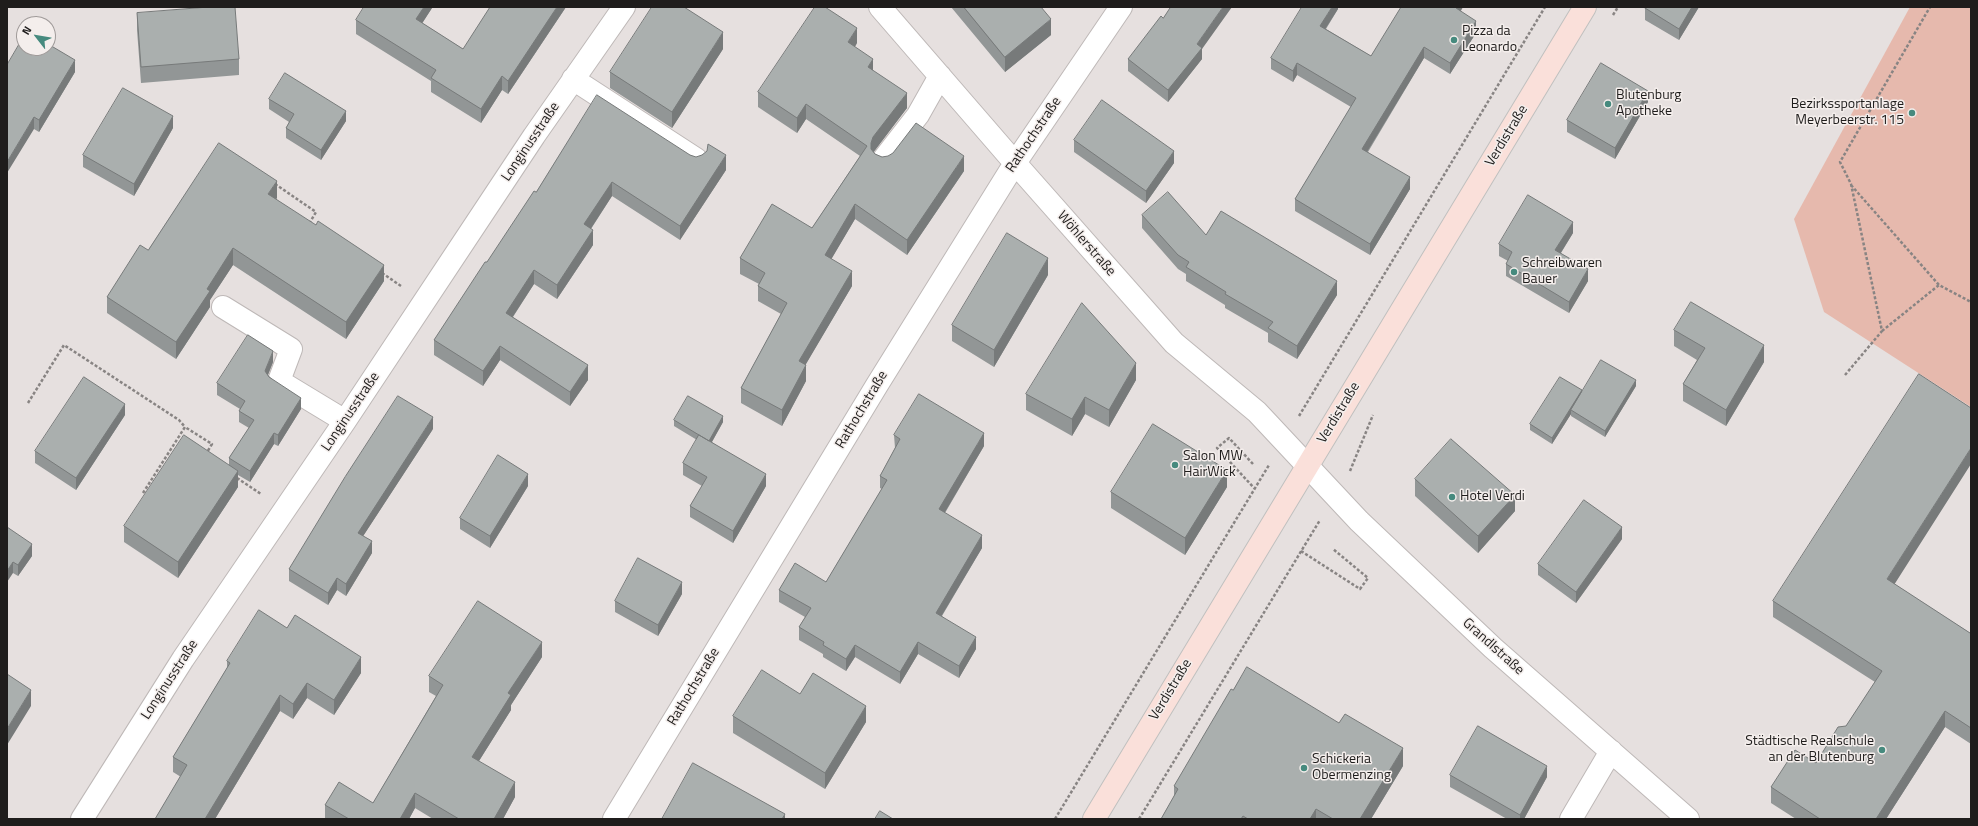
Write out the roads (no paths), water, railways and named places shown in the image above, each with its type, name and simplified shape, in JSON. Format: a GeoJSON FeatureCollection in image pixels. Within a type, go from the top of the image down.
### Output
{"type":"FeatureCollection","features":[{"type":"Feature","properties":{"kind":"main road","name":"Verdistraße"},"geometry":{"type":"LineString","coordinates":[[1094,819],[1585,7]]}},
{"type":"Feature","properties":{"kind":"street","name":"Longinusstraße"},"geometry":{"type":"LineString","coordinates":[[82,819],[183,659],[345,421],[573,80],[624,7]]}},
{"type":"Feature","properties":{"kind":"street","name":"Wöhlerstraße"},"geometry":{"type":"LineString","coordinates":[[880,7],[1015,164],[1174,343],[1257,412],[1307,466]]}},
{"type":"Feature","properties":{"kind":"street","name":"Rathochstraße"},"geometry":{"type":"LineString","coordinates":[[614,819],[869,399],[1015,164],[1121,7]]}},
{"type":"Feature","properties":{"kind":"street"},"geometry":{"type":"LineString","coordinates":[[883,160],[918,116],[940,76]]}},
{"type":"Feature","properties":{"kind":"street"},"geometry":{"type":"LineString","coordinates":[[573,80],[696,159]]}},
{"type":"Feature","properties":{"kind":"street"},"geometry":{"type":"LineString","coordinates":[[223,307],[291,349],[279,382],[345,421]]}},
{"type":"Feature","properties":{"kind":"street","name":"Grandlstraße"},"geometry":{"type":"LineString","coordinates":[[1307,466],[1359,521],[1493,648],[1688,819]]}},
{"type":"Feature","properties":{"kind":"street"},"geometry":{"type":"LineString","coordinates":[[1572,819],[1611,751]]}},
{"type":"Feature","properties":{"kind":"place","name":"Pizza da Leonardo"},"geometry":{"type":"Point","coordinates":[1454,40]}},
{"type":"Feature","properties":{"kind":"place","name":"Blutenburg Apotheke"},"geometry":{"type":"Point","coordinates":[1608,104]}},
{"type":"Feature","properties":{"kind":"place","name":"Bezirkssportanlage Meyerbeerstr. 115"},"geometry":{"type":"Point","coordinates":[1912,113]}},
{"type":"Feature","properties":{"kind":"place","name":"Schreibwaren Bauer"},"geometry":{"type":"Point","coordinates":[1514,272]}},
{"type":"Feature","properties":{"kind":"place","name":"Salon MW HairWick"},"geometry":{"type":"Point","coordinates":[1175,465]}},
{"type":"Feature","properties":{"kind":"place","name":"Hotel Verdi"},"geometry":{"type":"Point","coordinates":[1452,497]}},
{"type":"Feature","properties":{"kind":"place","name":"Städtische Realschule an der Blutenburg"},"geometry":{"type":"Point","coordinates":[1882,750]}},
{"type":"Feature","properties":{"kind":"place","name":"Schickeria Obermenzing"},"geometry":{"type":"Point","coordinates":[1304,768]}}]}
